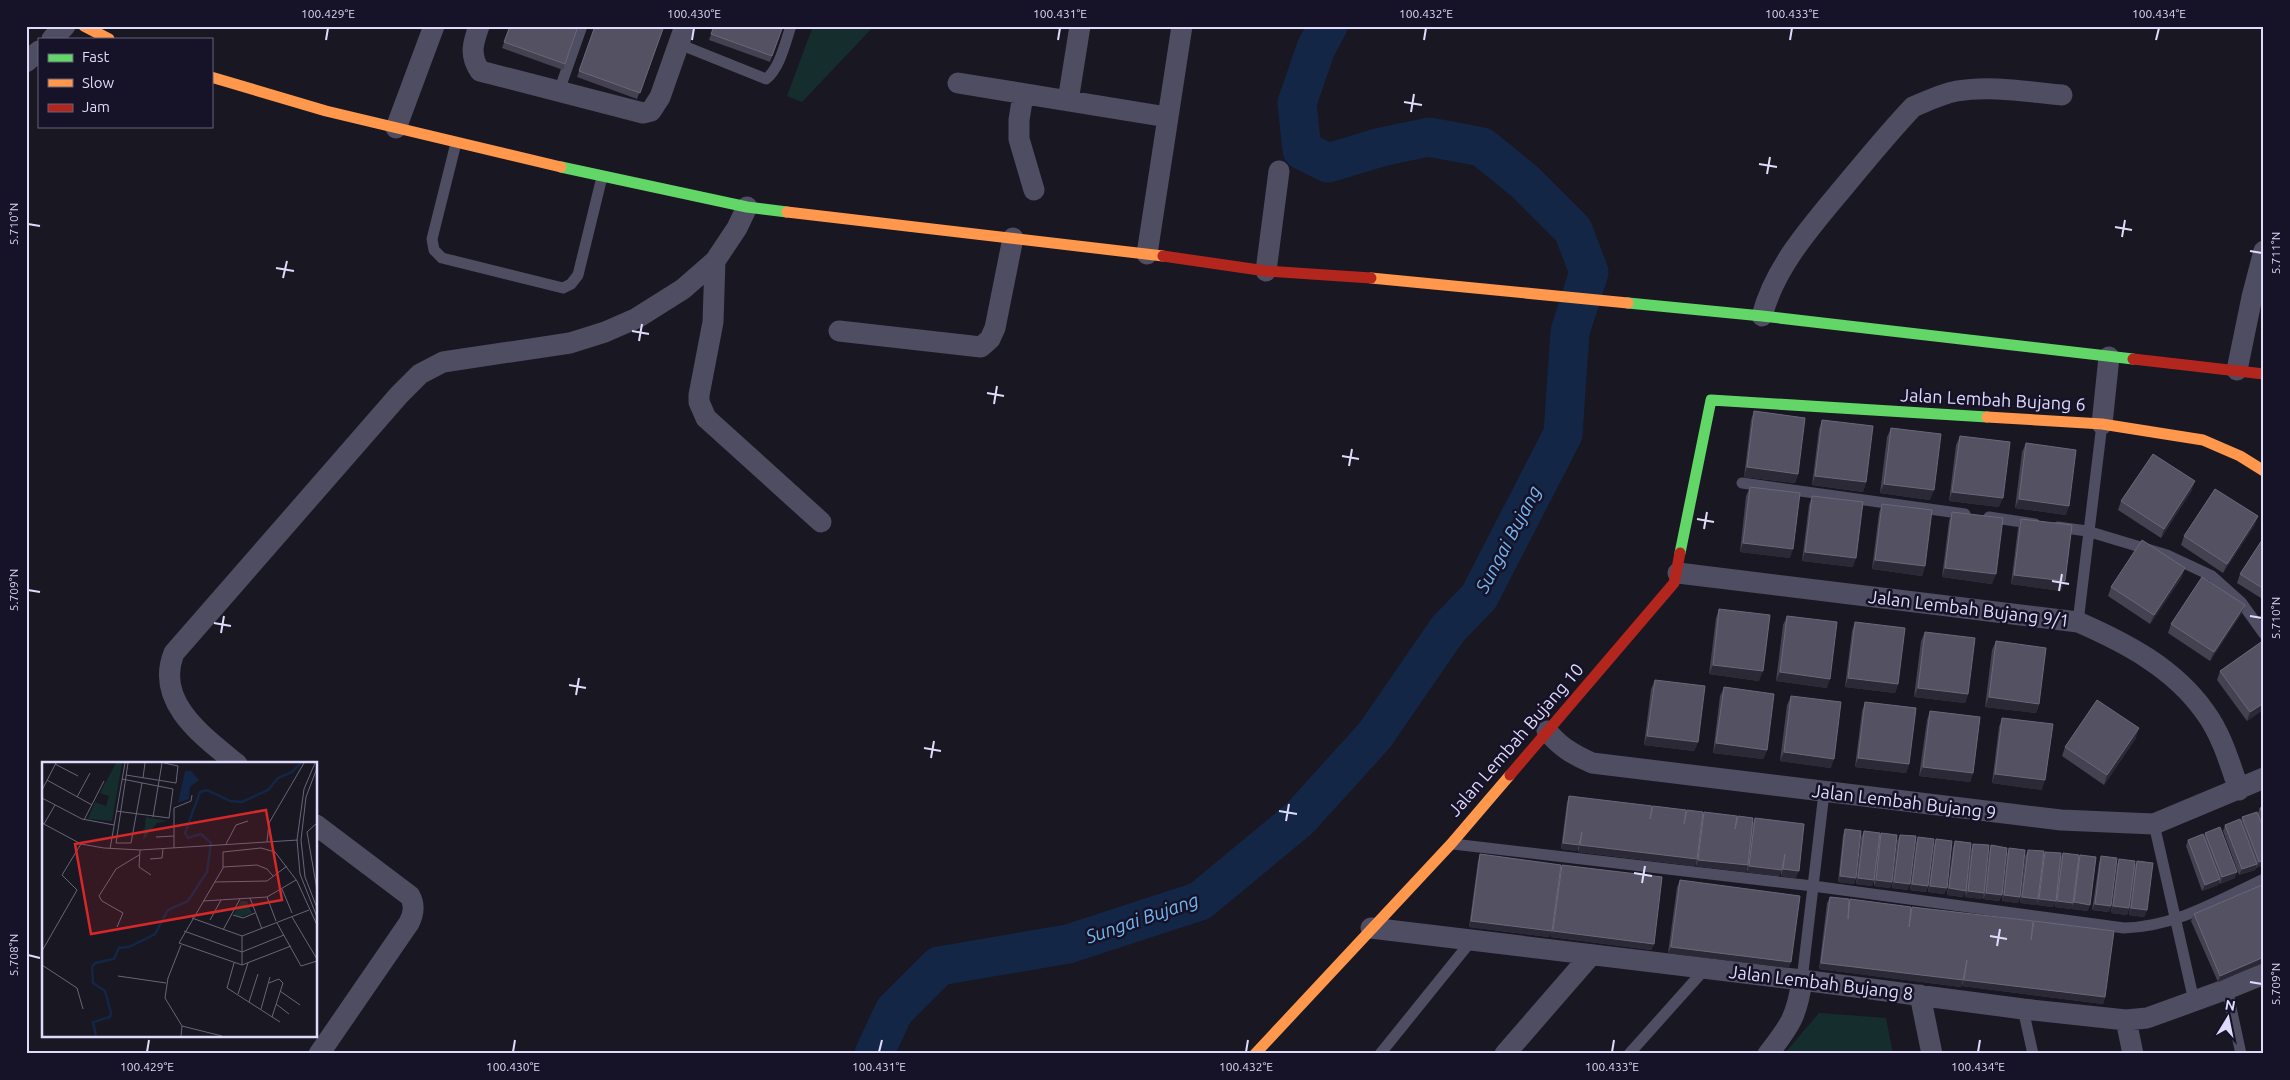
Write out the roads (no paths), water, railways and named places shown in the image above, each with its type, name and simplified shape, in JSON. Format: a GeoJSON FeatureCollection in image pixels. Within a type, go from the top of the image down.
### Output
{"type":"FeatureCollection","features":[{"type":"Feature","properties":{"kind":"street"},"geometry":{"type":"LineString","coordinates":[[53,38],[65,26]]}},
{"type":"Feature","properties":{"kind":"street"},"geometry":{"type":"LineString","coordinates":[[84,26],[107,38]]}},
{"type":"Feature","properties":{"kind":"street"},"geometry":{"type":"LineString","coordinates":[[396,128],[434,26]]}},
{"type":"Feature","properties":{"kind":"street"},"geometry":{"type":"LineString","coordinates":[[479,26],[472,46],[473,55],[480,71],[643,113],[651,111],[660,97],[682,35]]}},
{"type":"Feature","properties":{"kind":"street"},"geometry":{"type":"LineString","coordinates":[[1068,101],[1080,26]]}},
{"type":"Feature","properties":{"kind":"street"},"geometry":{"type":"LineString","coordinates":[[1147,254],[1182,26]]}},
{"type":"Feature","properties":{"kind":"street"},"geometry":{"type":"LineString","coordinates":[[26,62],[38,52]]}},
{"type":"Feature","properties":{"kind":"street"},"geometry":{"type":"LineString","coordinates":[[212,76],[326,111],[456,143],[602,178],[747,207],[1147,254],[1266,270],[1762,316],[2264,374]]}},
{"type":"Feature","properties":{"kind":"street"},"geometry":{"type":"LineString","coordinates":[[958,83],[1167,118]]}},
{"type":"Feature","properties":{"kind":"street"},"geometry":{"type":"LineString","coordinates":[[1762,316],[1772,284],[1792,253],[1820,215],[1913,107],[1933,98],[1957,91],[1988,89],[2062,95]]}},
{"type":"Feature","properties":{"kind":"street"},"geometry":{"type":"LineString","coordinates":[[1023,95],[1018,120],[1019,138],[1034,190]]}},
{"type":"Feature","properties":{"kind":"street"},"geometry":{"type":"LineString","coordinates":[[1266,270],[1279,171]]}},
{"type":"Feature","properties":{"kind":"street"},"geometry":{"type":"LineString","coordinates":[[235,762],[190,724],[180,709],[170,681],[169,667],[174,654],[400,395],[420,374],[443,362],[570,343],[605,332],[637,318],[683,289],[715,261],[729,241],[747,207]]}},
{"type":"Feature","properties":{"kind":"street"},"geometry":{"type":"LineString","coordinates":[[839,331],[981,347],[990,339],[995,328],[1013,238]]}},
{"type":"Feature","properties":{"kind":"street"},"geometry":{"type":"LineString","coordinates":[[2237,370],[2264,250]]}},
{"type":"Feature","properties":{"kind":"street"},"geometry":{"type":"LineString","coordinates":[[715,261],[713,322],[699,395],[702,410],[706,418],[821,522]]}},
{"type":"Feature","properties":{"kind":"street"},"geometry":{"type":"LineString","coordinates":[[2102,424],[2109,357]]}},
{"type":"Feature","properties":{"kind":"street","name":"Jalan Lembah Bujang 6"},"geometry":{"type":"LineString","coordinates":[[1711,400],[2102,424],[2203,440],[2240,456],[2264,471]]}},
{"type":"Feature","properties":{"kind":"street","name":"Jalan Lembah Bujang 10"},"geometry":{"type":"LineString","coordinates":[[1255,1054],[1451,844],[1674,583],[1678,573],[1711,400]]}},
{"type":"Feature","properties":{"kind":"street","name":"Jalan Lembah Bujang 9/1"},"geometry":{"type":"LineString","coordinates":[[1678,573],[2078,622],[2119,640],[2152,661],[2184,686],[2206,714],[2224,749],[2239,790]]}},
{"type":"Feature","properties":{"kind":"street","name":"Jalan Lembah Bujang 9"},"geometry":{"type":"LineString","coordinates":[[1547,731],[1558,744],[1576,756],[1592,763],[2061,820],[2154,824],[2264,778]]}},
{"type":"Feature","properties":{"kind":"street"},"geometry":{"type":"LineString","coordinates":[[318,827],[410,896],[414,903],[413,917],[319,1054]]}},
{"type":"Feature","properties":{"kind":"street","name":"Jalan Lembah Bujang 8"},"geometry":{"type":"LineString","coordinates":[[1371,928],[1802,980],[2022,1009],[2126,1020],[2147,1018],[2194,1002],[2264,974]]}},
{"type":"Feature","properties":{"kind":"street"},"geometry":{"type":"LineString","coordinates":[[1506,1054],[1591,955]]}},
{"type":"Feature","properties":{"kind":"street"},"geometry":{"type":"LineString","coordinates":[[1768,1054],[1792,1023],[1799,1001],[1802,980]]}},
{"type":"Feature","properties":{"kind":"street"},"geometry":{"type":"LineString","coordinates":[[1920,995],[1932,1054]]}},
{"type":"Feature","properties":{"kind":"street"},"geometry":{"type":"LineString","coordinates":[[2126,1020],[2133,1054]]}},
{"type":"Feature","properties":{"kind":"lane"},"geometry":{"type":"LineString","coordinates":[[559,91],[582,26]]}},
{"type":"Feature","properties":{"kind":"lane"},"geometry":{"type":"LineString","coordinates":[[682,35],[766,79],[776,67],[791,26]]}},
{"type":"Feature","properties":{"kind":"lane"},"geometry":{"type":"LineString","coordinates":[[456,143],[432,239],[434,250],[442,258],[563,288],[571,284],[578,274],[602,178]]}},
{"type":"Feature","properties":{"kind":"lane"},"geometry":{"type":"LineString","coordinates":[[2078,622],[2087,531],[2102,424]]}},
{"type":"Feature","properties":{"kind":"lane"},"geometry":{"type":"LineString","coordinates":[[1742,483],[2087,531],[2167,555],[2212,576],[2241,602],[2264,634]]}},
{"type":"Feature","properties":{"kind":"lane"},"geometry":{"type":"LineString","coordinates":[[1802,980],[1824,792]]}},
{"type":"Feature","properties":{"kind":"lane"},"geometry":{"type":"LineString","coordinates":[[2154,824],[2194,1002]]}},
{"type":"Feature","properties":{"kind":"lane"},"geometry":{"type":"LineString","coordinates":[[1451,844],[1813,886],[2124,928],[2146,928],[2177,920],[2264,879]]}},
{"type":"Feature","properties":{"kind":"lane"},"geometry":{"type":"LineString","coordinates":[[1380,1054],[1472,940]]}},
{"type":"Feature","properties":{"kind":"lane"},"geometry":{"type":"LineString","coordinates":[[1628,1054],[1705,969]]}},
{"type":"Feature","properties":{"kind":"lane"},"geometry":{"type":"LineString","coordinates":[[2227,989],[2241,1054]]}},
{"type":"Feature","properties":{"kind":"lane"},"geometry":{"type":"LineString","coordinates":[[2022,1009],[2033,1054]]}},
{"type":"Feature","properties":{"kind":"waterway","name":"Sungai Bujang"},"geometry":{"type":"LineString","coordinates":[[874,1054],[894,1011],[939,966],[1068,944],[1200,901],[1299,819],[1375,735],[1448,629],[1479,597],[1563,434],[1570,332],[1589,272],[1573,230],[1524,181],[1482,147],[1429,137],[1381,147],[1328,163],[1302,150],[1297,103],[1316,48],[1328,26]]}}]}
